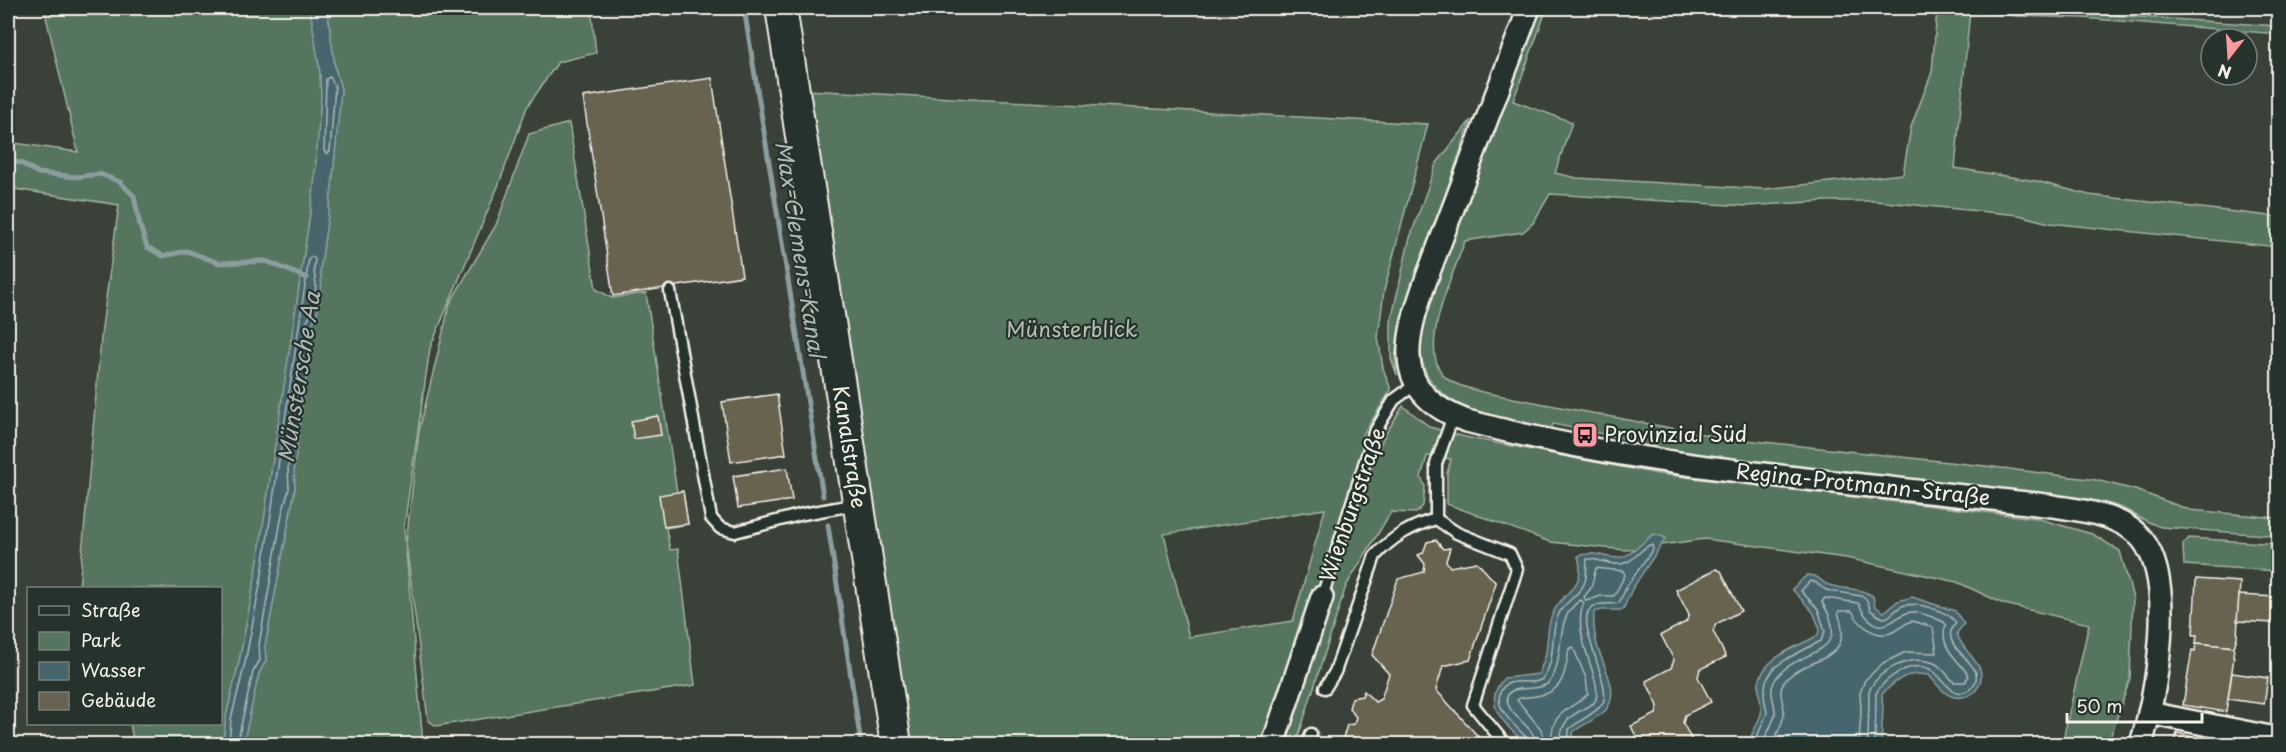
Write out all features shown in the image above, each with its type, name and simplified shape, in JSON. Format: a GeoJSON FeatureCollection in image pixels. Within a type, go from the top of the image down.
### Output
{"type":"FeatureCollection","features":[{"type":"Feature","properties":{"kind":"main road","name":"Kanalstraße"},"geometry":{"type":"LineString","coordinates":[[781,8],[858,504],[871,553],[896,744]]}},
{"type":"Feature","properties":{"kind":"street"},"geometry":{"type":"LineString","coordinates":[[1416,384],[1410,368],[1408,351],[1417,304],[1529,8]]}},
{"type":"Feature","properties":{"kind":"street","name":"Regina-Protmann-Straße"},"geometry":{"type":"LineString","coordinates":[[1416,384],[1432,403],[1453,416],[1520,433],[1678,464],[2054,506],[2085,511],[2110,519],[2128,528],[2142,540],[2158,577],[2159,649],[2149,713],[2140,744]]}},
{"type":"Feature","properties":{"kind":"street","name":"Wienburgstraße"},"geometry":{"type":"LineString","coordinates":[[1273,744],[1322,597]]}},
{"type":"Feature","properties":{"kind":"street"},"geometry":{"type":"LineString","coordinates":[[2149,713],[2270,737]]}},
{"type":"Feature","properties":{"kind":"lane"},"geometry":{"type":"LineString","coordinates":[[670,291],[711,518],[720,528],[735,532],[803,514],[858,504]]}},
{"type":"Feature","properties":{"kind":"lane","name":"Wienburgstraße"},"geometry":{"type":"LineString","coordinates":[[1322,597],[1374,433],[1394,400],[1416,384]]}},
{"type":"Feature","properties":{"kind":"lane"},"geometry":{"type":"LineString","coordinates":[[1436,519],[1436,464],[1453,416]]}},
{"type":"Feature","properties":{"kind":"lane"},"geometry":{"type":"LineString","coordinates":[[1325,688],[1335,672],[1375,556],[1386,544],[1410,527],[1436,519]]}},
{"type":"Feature","properties":{"kind":"lane"},"geometry":{"type":"LineString","coordinates":[[1436,519],[1457,533],[1510,554],[1515,561],[1517,569],[1515,579],[1473,705],[1505,744]]}},
{"type":"Feature","properties":{"kind":"green space"},"geometry":{"type":"Polygon","coordinates":[[[44,8],[310,8],[320,72],[321,97],[314,188],[256,573],[226,717],[223,744],[134,744],[130,725],[222,725],[222,587],[79,587],[102,327],[119,205],[8,188],[8,142],[78,152],[44,8]]]}},
{"type":"Feature","properties":{"kind":"green space"},"geometry":{"type":"Polygon","coordinates":[[[327,8],[591,8],[596,53],[558,62],[527,107],[499,184],[430,348],[404,527],[423,744],[243,744],[259,673],[266,661],[265,646],[295,489],[294,469],[313,322],[321,291],[320,271],[332,187],[341,89],[335,68],[327,8]]]}},
{"type":"Feature","properties":{"kind":"green space"},"geometry":{"type":"Polygon","coordinates":[[[1539,8],[1547,8],[1513,101],[1572,122],[1555,173],[1577,178],[1765,189],[1903,174],[1911,127],[1932,72],[1937,10],[1905,8],[2004,8],[2278,26],[2278,34],[2259,32],[2259,27],[2199,28],[1970,11],[1955,168],[2036,181],[2089,195],[2278,217],[2278,247],[2049,223],[2019,215],[1875,201],[1827,201],[1746,206],[1550,194],[1533,223],[1523,232],[1465,241],[1440,309],[1434,346],[1436,362],[1443,375],[1456,384],[1482,392],[1718,437],[2096,480],[2135,490],[2190,510],[2278,518],[2278,536],[2161,527],[2117,506],[2085,499],[1726,461],[1638,446],[1638,441],[1553,424],[1551,430],[1490,417],[1450,399],[1435,387],[1425,370],[1421,340],[1429,301],[1539,8]]]}},
{"type":"Feature","properties":{"kind":"green space","name":"Münsterblick"},"geometry":{"type":"Polygon","coordinates":[[[807,90],[1428,124],[1384,291],[1378,337],[1383,368],[1391,390],[1362,436],[1379,448],[1403,406],[1430,427],[1465,437],[1658,474],[2036,518],[2092,534],[2120,551],[2133,598],[2130,679],[2108,744],[2062,744],[2089,624],[2004,604],[1957,582],[1846,558],[1705,539],[1625,550],[1550,542],[1447,504],[1447,473],[1451,459],[1427,456],[1421,477],[1425,486],[1423,506],[1416,513],[1391,512],[1346,586],[1296,744],[909,744],[807,90]],[[1325,509],[1164,534],[1189,637],[1293,621],[1325,509]]]}},
{"type":"Feature","properties":{"kind":"green space"},"geometry":{"type":"Polygon","coordinates":[[[1471,120],[1401,323],[1395,357],[1397,375],[1391,358],[1391,321],[1409,241],[1436,164],[1471,120]]]}},
{"type":"Feature","properties":{"kind":"green space"},"geometry":{"type":"Polygon","coordinates":[[[569,123],[596,289],[612,298],[646,293],[677,492],[683,491],[688,524],[666,528],[670,550],[678,549],[695,685],[436,726],[428,720],[406,543],[419,431],[450,303],[496,225],[529,134],[569,123]]]}},
{"type":"Feature","properties":{"kind":"green space"},"geometry":{"type":"Polygon","coordinates":[[[2189,538],[2278,544],[2278,571],[2184,565],[2183,545],[2189,538]]]}},
{"type":"Feature","properties":{"kind":"water","name":"Münstersche Aa"},"geometry":{"type":"Polygon","coordinates":[[[310,8],[327,8],[335,68],[341,89],[332,187],[320,271],[321,291],[313,322],[294,469],[295,488],[265,646],[266,661],[259,673],[243,744],[223,744],[226,717],[256,573],[314,188],[321,97],[320,72],[310,8]]]}},
{"type":"Feature","properties":{"kind":"water"},"geometry":{"type":"Polygon","coordinates":[[[1654,534],[1666,538],[1632,589],[1623,610],[1594,612],[1596,641],[1611,687],[1610,704],[1605,711],[1573,732],[1574,744],[1525,744],[1498,714],[1494,697],[1504,678],[1539,674],[1545,655],[1550,619],[1579,576],[1578,556],[1597,554],[1612,558],[1622,557],[1631,553],[1654,534]]]}},
{"type":"Feature","properties":{"kind":"water"},"geometry":{"type":"Polygon","coordinates":[[[1807,575],[1818,578],[1829,585],[1868,593],[1873,596],[1875,606],[1884,612],[1898,601],[1912,597],[1955,611],[1964,624],[1957,633],[1981,672],[1977,689],[1966,697],[1957,697],[1943,691],[1929,675],[1914,674],[1903,677],[1882,694],[1881,744],[1748,744],[1761,714],[1759,682],[1762,673],[1783,653],[1817,636],[1820,629],[1813,612],[1792,589],[1807,575]]]}},
{"type":"Feature","properties":{"kind":"building"},"geometry":{"type":"Polygon","coordinates":[[[712,78],[742,276],[613,296],[583,97],[712,78]]]}},
{"type":"Feature","properties":{"kind":"building"},"geometry":{"type":"Polygon","coordinates":[[[777,394],[786,454],[731,462],[722,402],[777,394]]]}},
{"type":"Feature","properties":{"kind":"building"},"geometry":{"type":"Polygon","coordinates":[[[658,416],[661,435],[634,439],[631,421],[658,416]]]}},
{"type":"Feature","properties":{"kind":"building"},"geometry":{"type":"Polygon","coordinates":[[[787,468],[792,500],[738,508],[733,476],[787,468]]]}},
{"type":"Feature","properties":{"kind":"building"},"geometry":{"type":"Polygon","coordinates":[[[683,491],[688,524],[664,527],[659,495],[683,491]]]}},
{"type":"Feature","properties":{"kind":"building"},"geometry":{"type":"Polygon","coordinates":[[[1436,540],[1443,549],[1450,548],[1446,561],[1450,567],[1477,562],[1496,583],[1470,660],[1443,666],[1436,690],[1485,744],[1341,744],[1347,725],[1354,724],[1356,717],[1349,708],[1352,698],[1362,696],[1364,691],[1375,702],[1381,699],[1389,674],[1372,655],[1398,579],[1424,572],[1425,564],[1418,555],[1423,553],[1427,542],[1436,540]]]}},
{"type":"Feature","properties":{"kind":"building"},"geometry":{"type":"Polygon","coordinates":[[[1716,569],[1721,571],[1741,611],[1716,624],[1713,631],[1726,657],[1700,669],[1698,677],[1711,702],[1685,715],[1683,723],[1694,744],[1640,744],[1631,726],[1656,714],[1658,706],[1646,681],[1671,668],[1674,660],[1661,635],[1686,622],[1689,615],[1676,590],[1716,569]]]}},
{"type":"Feature","properties":{"kind":"building"},"geometry":{"type":"Polygon","coordinates":[[[2196,579],[2240,582],[2237,637],[2234,647],[2196,643],[2197,635],[2193,635],[2196,579]]]}},
{"type":"Feature","properties":{"kind":"building"},"geometry":{"type":"Polygon","coordinates":[[[2239,595],[2276,597],[2274,623],[2237,621],[2239,595]]]}},
{"type":"Feature","properties":{"kind":"building"},"geometry":{"type":"Polygon","coordinates":[[[2196,643],[2234,647],[2226,712],[2183,705],[2192,650],[2195,651],[2196,643]]]}},
{"type":"Feature","properties":{"kind":"building"},"geometry":{"type":"Polygon","coordinates":[[[2232,673],[2268,678],[2264,704],[2228,699],[2232,673]]]}},
{"type":"Feature","properties":{"kind":"building"},"geometry":{"type":"Polygon","coordinates":[[[2177,733],[2218,744],[2174,744],[2177,733]]]}},
{"type":"Feature","properties":{"kind":"waterway","name":"Max-Clemens-Kanal"},"geometry":{"type":"LineString","coordinates":[[744,8],[823,496]]}},
{"type":"Feature","properties":{"kind":"waterway"},"geometry":{"type":"LineString","coordinates":[[8,161],[21,163],[38,173],[76,177],[100,174],[120,182],[134,196],[147,247],[163,256],[187,251],[219,263],[266,261],[307,278]]}},
{"type":"Feature","properties":{"kind":"waterway","name":"Max-Clemens-Kanal"},"geometry":{"type":"LineString","coordinates":[[828,525],[861,744]]}},
{"type":"Feature","properties":{"kind":"place","name":"Provinzial Süd"},"geometry":{"type":"Point","coordinates":[1585,435]}}]}
